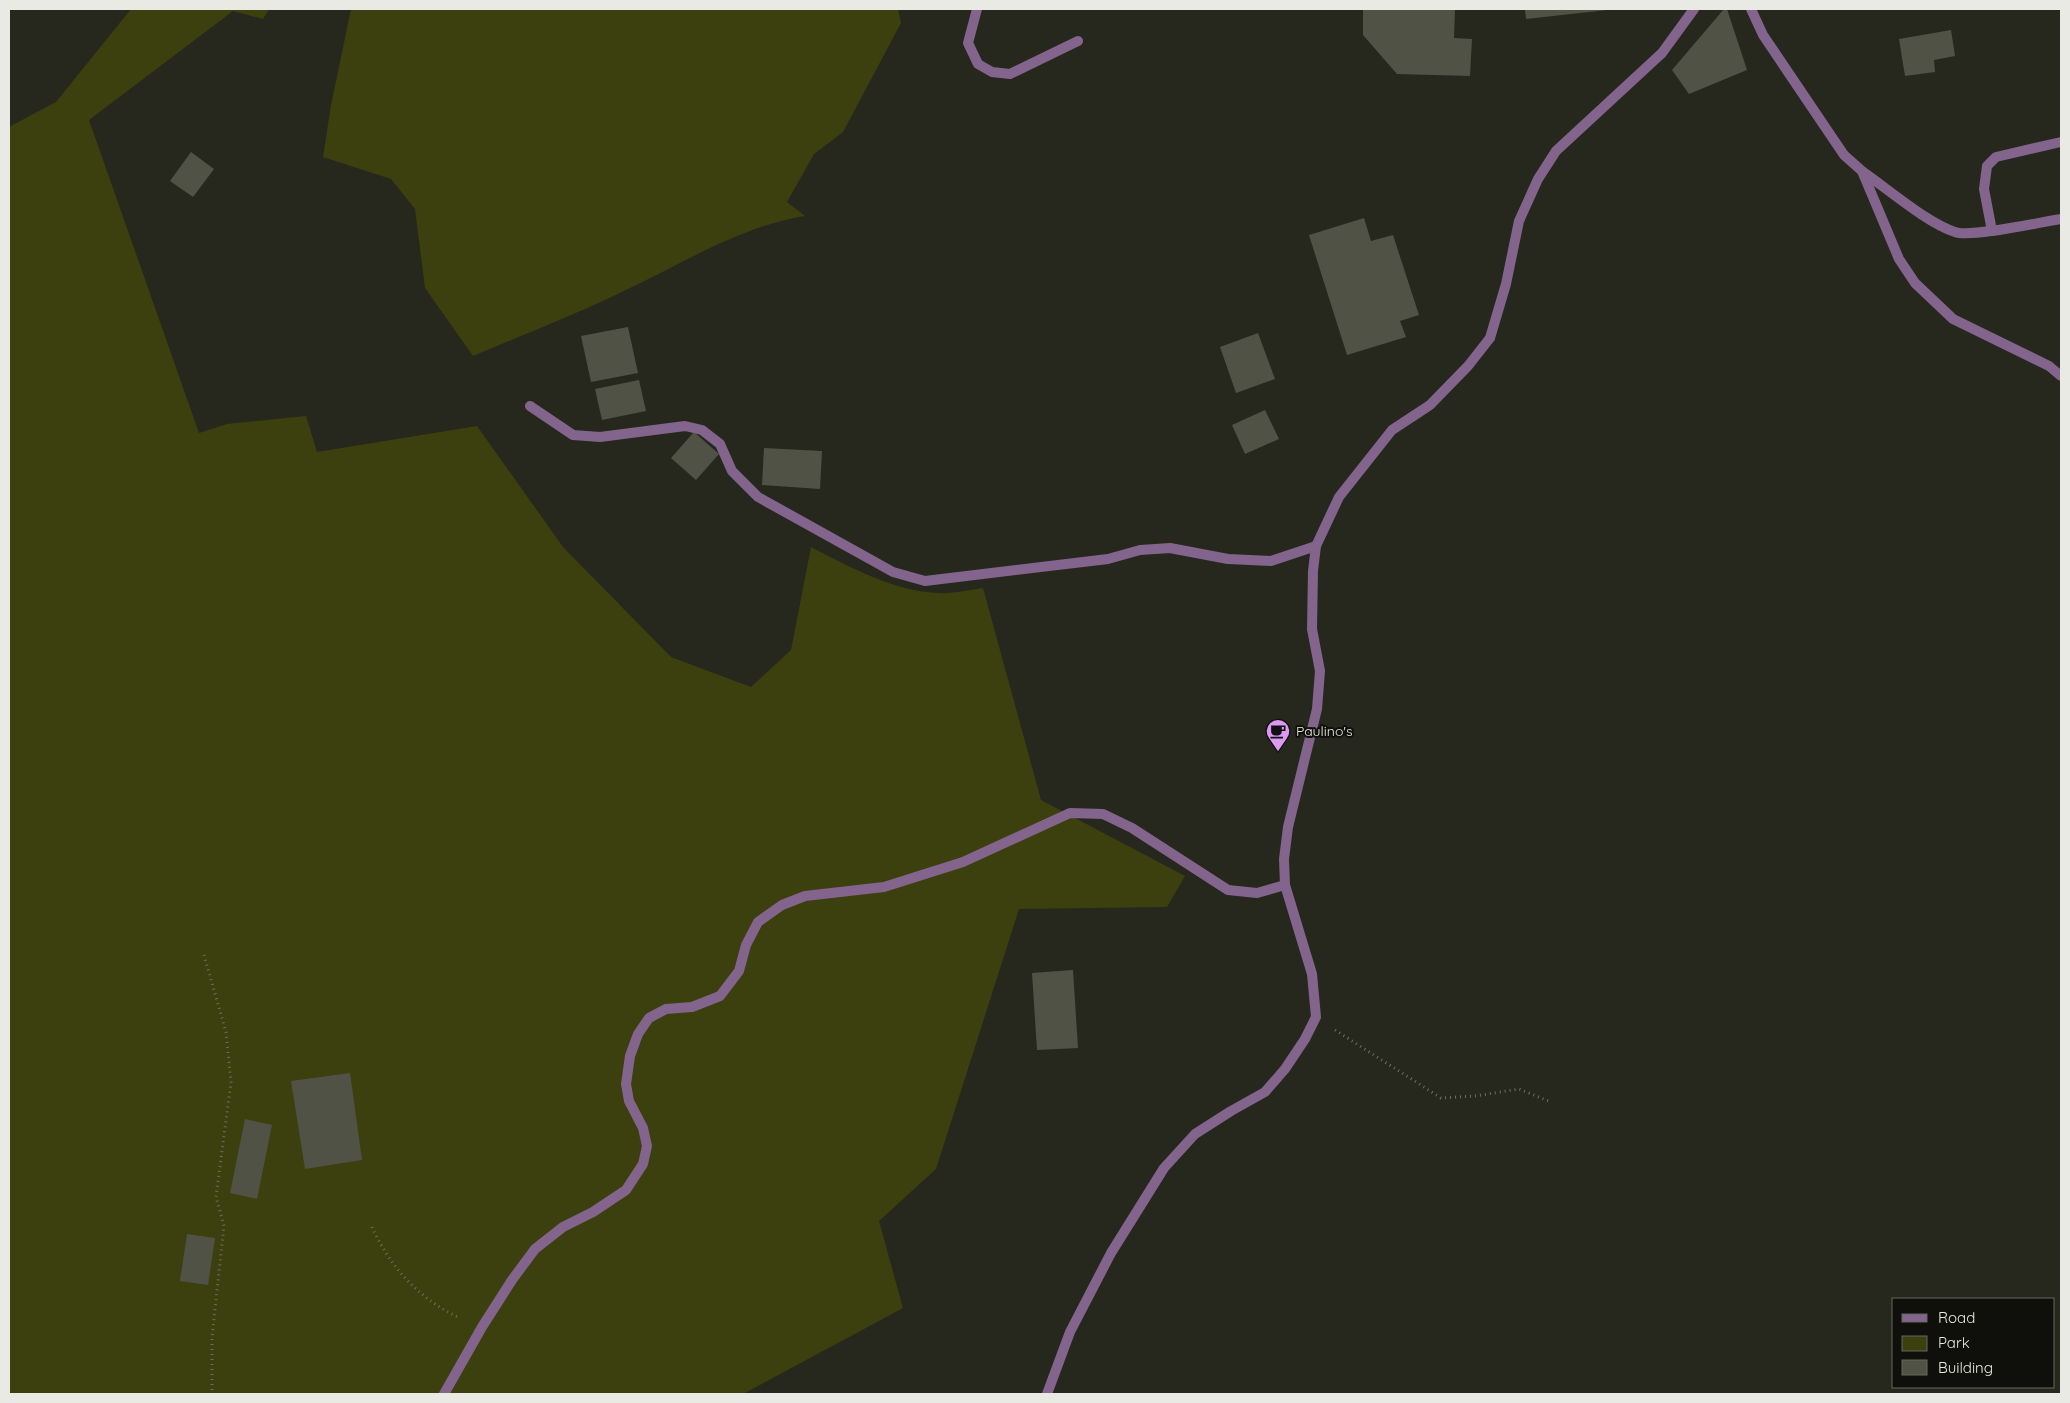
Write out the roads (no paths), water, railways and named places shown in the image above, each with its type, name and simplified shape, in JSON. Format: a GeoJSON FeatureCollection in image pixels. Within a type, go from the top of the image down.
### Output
{"type":"FeatureCollection","features":[{"type":"Feature","properties":{"kind":"street"},"geometry":{"type":"LineString","coordinates":[[976,9],[968,43],[978,64],[992,72],[1010,74],[1078,41]]}},
{"type":"Feature","properties":{"kind":"street"},"geometry":{"type":"LineString","coordinates":[[1047,1394],[1074,1324],[1111,1253],[1164,1168],[1196,1134],[1265,1092],[1285,1069],[1305,1039],[1316,1018],[1312,974],[1285,885],[1284,858],[1288,827],[1317,709],[1320,671],[1312,629],[1313,571],[1316,546],[1339,497],[1392,430],[1430,405],[1468,366],[1490,338],[1506,284],[1519,222],[1538,179],[1556,151],[1662,53],[1694,9]]}},
{"type":"Feature","properties":{"kind":"street"},"geometry":{"type":"LineString","coordinates":[[1751,9],[1763,35],[1844,155],[1862,171],[1930,219],[1957,233],[1992,231],[2061,218]]}},
{"type":"Feature","properties":{"kind":"street"},"geometry":{"type":"LineString","coordinates":[[1992,231],[1984,189],[1988,166],[1996,157],[2061,142]]}},
{"type":"Feature","properties":{"kind":"street"},"geometry":{"type":"LineString","coordinates":[[1862,171],[1899,259],[1915,283],[1954,319],[2050,366],[2061,376]]}},
{"type":"Feature","properties":{"kind":"street"},"geometry":{"type":"LineString","coordinates":[[530,406],[573,435],[600,437],[684,426],[702,430],[720,444],[732,471],[758,497],[894,572],[925,581],[1108,559],[1140,550],[1170,548],[1228,560],[1271,561],[1316,546]]}},
{"type":"Feature","properties":{"kind":"street"},"geometry":{"type":"LineString","coordinates":[[444,1394],[482,1327],[512,1280],[535,1249],[563,1228],[593,1212],[626,1190],[643,1164],[647,1146],[643,1128],[629,1101],[626,1084],[630,1056],[638,1034],[649,1018],[666,1010],[692,1007],[720,996],[740,971],[746,945],[758,922],[782,905],[805,896],[884,887],[963,862],[1070,813],[1103,814],[1132,828],[1228,890],[1257,893],[1285,885]]}},
{"type":"Feature","properties":{"kind":"place","name":"Paulino's"},"geometry":{"type":"Point","coordinates":[1278,752]}}]}
